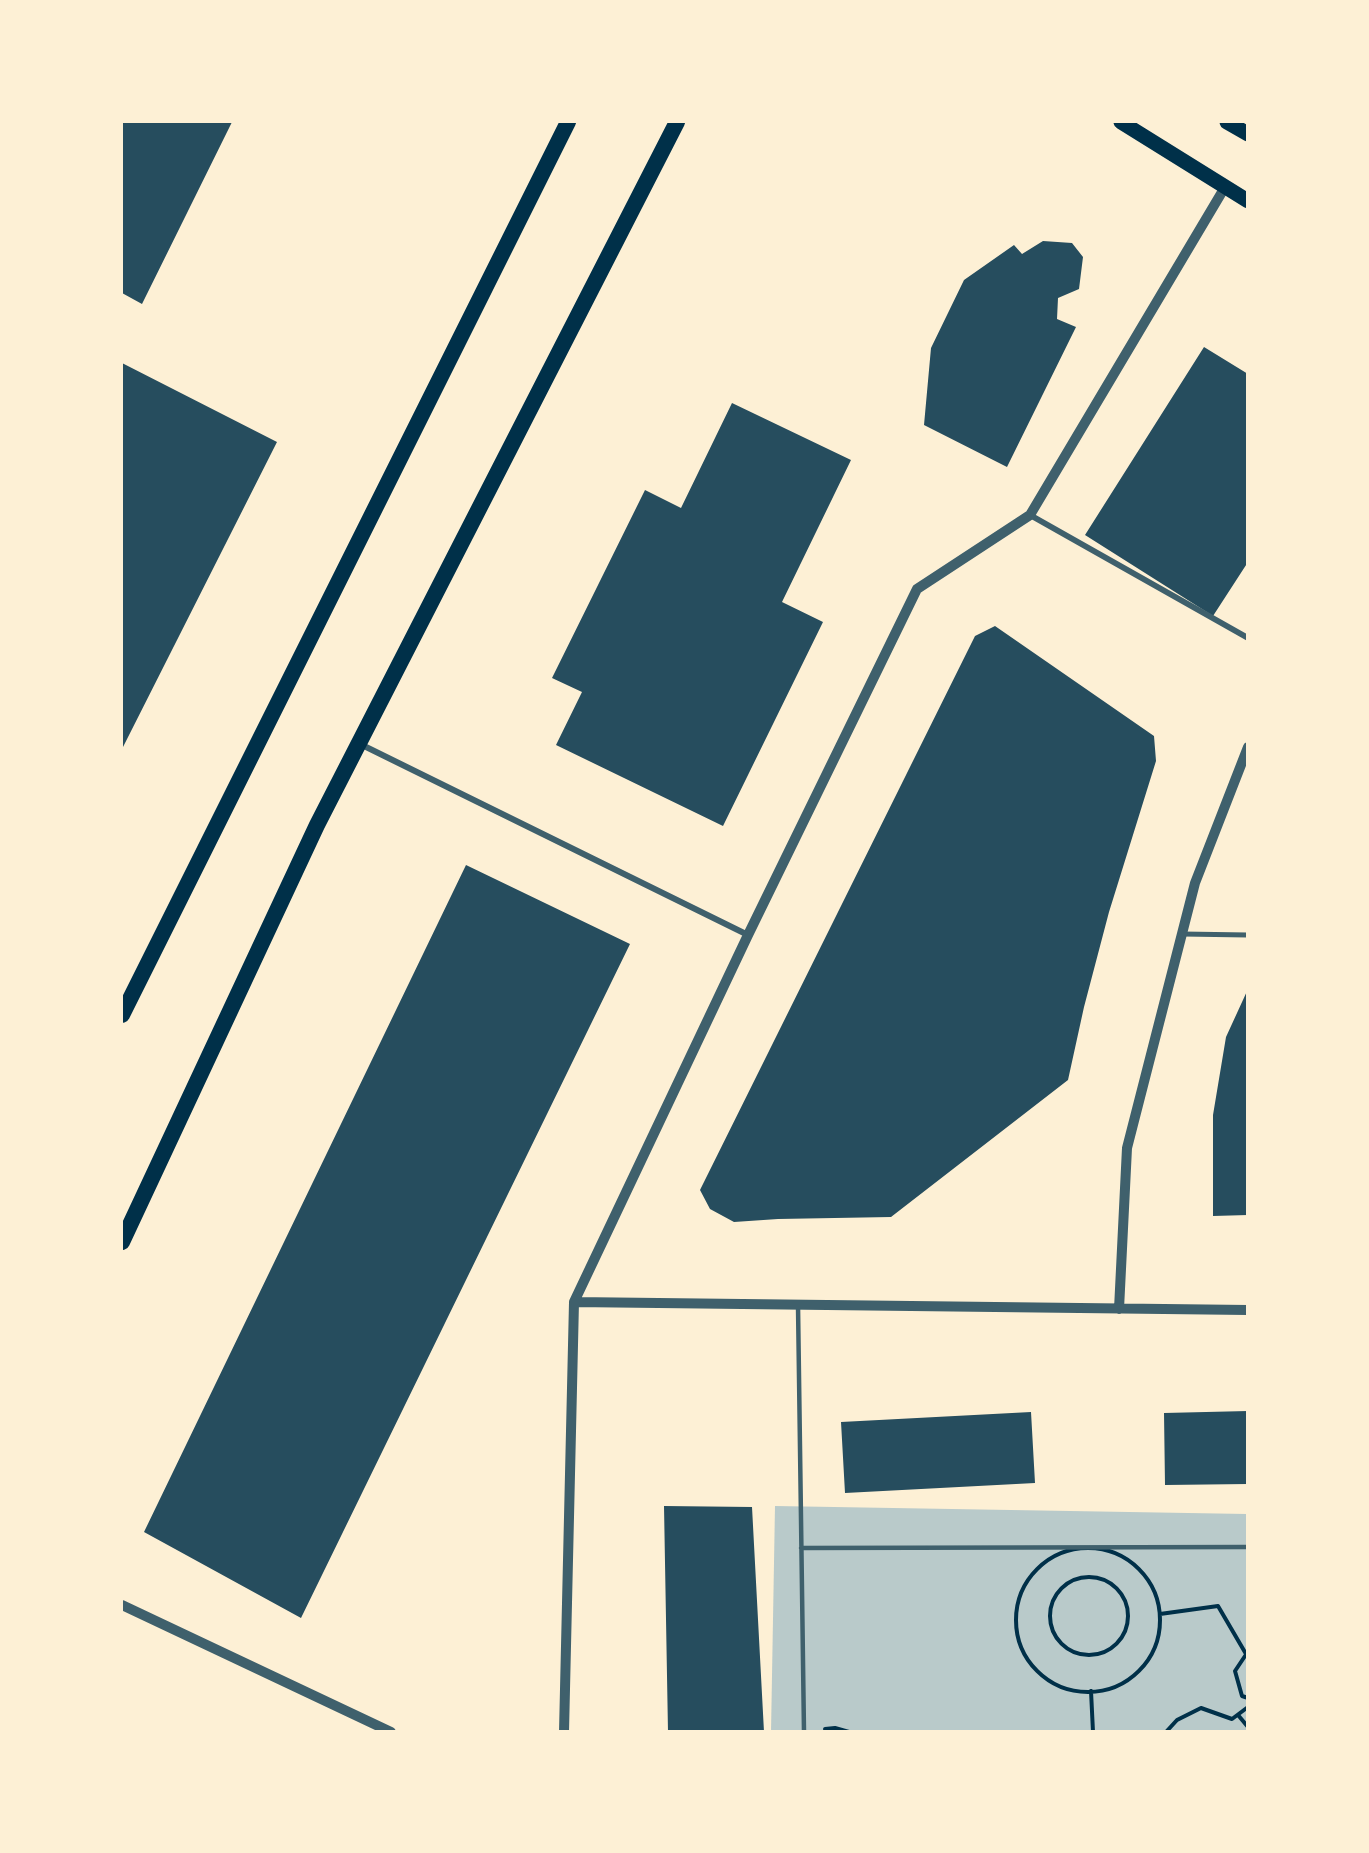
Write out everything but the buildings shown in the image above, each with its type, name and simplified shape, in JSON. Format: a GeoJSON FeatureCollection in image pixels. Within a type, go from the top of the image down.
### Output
{"type":"FeatureCollection","features":[{"type":"Feature","properties":{"kind":"highway"},"geometry":{"type":"LineString","coordinates":[[122,1015],[568,122]]}},
{"type":"Feature","properties":{"kind":"highway"},"geometry":{"type":"LineString","coordinates":[[122,1242],[317,825],[677,122]]}},
{"type":"Feature","properties":{"kind":"main road"},"geometry":{"type":"LineString","coordinates":[[1121,122],[1248,201]]}},
{"type":"Feature","properties":{"kind":"main road"},"geometry":{"type":"LineString","coordinates":[[1227,122],[1248,134]]}},
{"type":"Feature","properties":{"kind":"street"},"geometry":{"type":"LineString","coordinates":[[564,1731],[574,1302],[748,935],[917,589],[1030,515],[1225,187]]}},
{"type":"Feature","properties":{"kind":"street"},"geometry":{"type":"LineString","coordinates":[[1030,515],[1248,638]]}},
{"type":"Feature","properties":{"kind":"street"},"geometry":{"type":"LineString","coordinates":[[360,744],[748,935]]}},
{"type":"Feature","properties":{"kind":"street"},"geometry":{"type":"LineString","coordinates":[[1119,1309],[1127,1148],[1195,883],[1248,747]]}},
{"type":"Feature","properties":{"kind":"street"},"geometry":{"type":"LineString","coordinates":[[1182,934],[1248,935]]}},
{"type":"Feature","properties":{"kind":"street"},"geometry":{"type":"LineString","coordinates":[[574,1302],[1248,1310]]}},
{"type":"Feature","properties":{"kind":"street"},"geometry":{"type":"LineString","coordinates":[[122,1605],[391,1731]]}},
{"type":"Feature","properties":{"kind":"lane"},"geometry":{"type":"LineString","coordinates":[[798,1305],[804,1731]]}},
{"type":"Feature","properties":{"kind":"lane"},"geometry":{"type":"LineString","coordinates":[[801,1548],[1248,1547]]}},
{"type":"Feature","properties":{"kind":"path"},"geometry":{"type":"LineString","coordinates":[[1076,1549],[1101,1549],[1125,1558],[1144,1574],[1156,1596],[1160,1614],[1156,1646],[1143,1667],[1124,1683],[1100,1692],[1075,1691],[1054,1684],[1036,1671],[1023,1652],[1016,1631],[1016,1609],[1023,1587],[1037,1569],[1055,1556],[1076,1549]]}},
{"type":"Feature","properties":{"kind":"path"},"geometry":{"type":"LineString","coordinates":[[1090,1577],[1103,1580],[1123,1597],[1127,1610],[1127,1623],[1123,1635],[1114,1646],[1102,1652],[1090,1655],[1076,1653],[1064,1646],[1051,1626],[1052,1602],[1067,1584],[1078,1579],[1090,1577]]}},
{"type":"Feature","properties":{"kind":"path"},"geometry":{"type":"LineString","coordinates":[[1160,1614],[1218,1606],[1247,1653],[1235,1671],[1242,1696],[1248,1698]]}},
{"type":"Feature","properties":{"kind":"path"},"geometry":{"type":"LineString","coordinates":[[1091,1691],[1093,1731]]}},
{"type":"Feature","properties":{"kind":"path"},"geometry":{"type":"LineString","coordinates":[[1167,1731],[1177,1720],[1201,1708],[1232,1719],[1248,1707]]}},
{"type":"Feature","properties":{"kind":"path"},"geometry":{"type":"LineString","coordinates":[[1238,1715],[1248,1727]]}},
{"type":"Feature","properties":{"kind":"path"},"geometry":{"type":"LineString","coordinates":[[815,1729],[835,1728],[849,1731]]}},
{"type":"Feature","properties":{"kind":"shaded area"},"geometry":{"type":"Polygon","coordinates":[[[775,1506],[1247,1514],[1247,1731],[771,1732],[775,1506]]]}}]}
